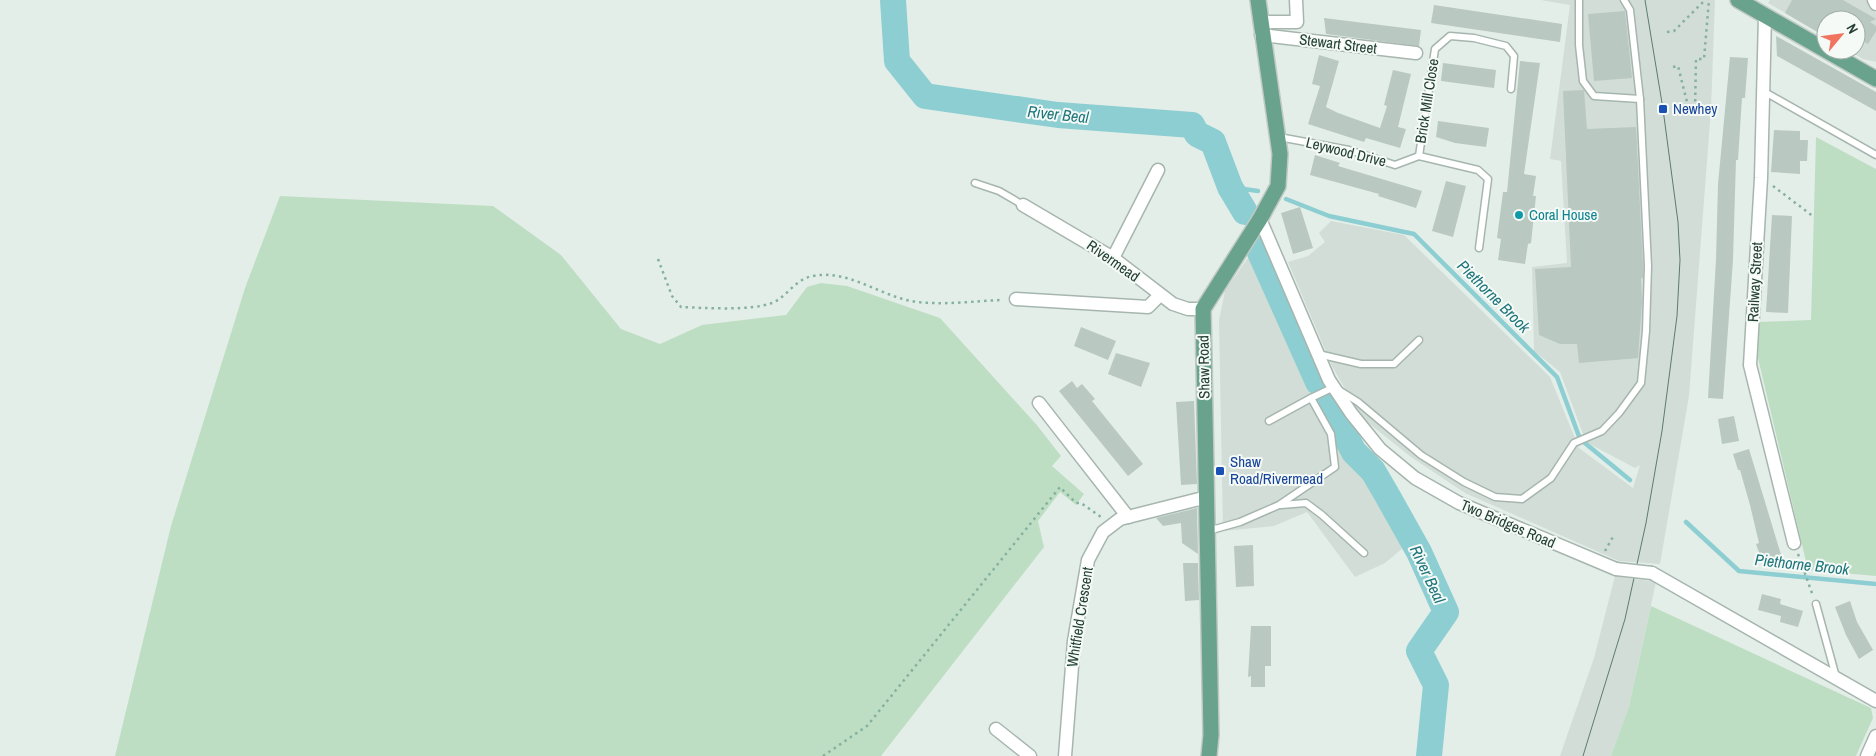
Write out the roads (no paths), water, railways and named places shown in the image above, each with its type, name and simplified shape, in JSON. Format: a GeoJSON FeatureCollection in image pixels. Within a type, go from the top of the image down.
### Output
{"type":"FeatureCollection","features":[{"type":"Feature","properties":{"kind":"main road"},"geometry":{"type":"LineString","coordinates":[[1203,309],[1260,219],[1278,186],[1278,137],[1258,0]]}},
{"type":"Feature","properties":{"kind":"main road"},"geometry":{"type":"LineString","coordinates":[[1738,0],[1876,79]]}},
{"type":"Feature","properties":{"kind":"main road","name":"Shaw Road"},"geometry":{"type":"LineString","coordinates":[[1203,309],[1211,735],[1209,756]]}},
{"type":"Feature","properties":{"kind":"street"},"geometry":{"type":"LineString","coordinates":[[1261,28],[1297,22],[1296,0]]}},
{"type":"Feature","properties":{"kind":"street"},"geometry":{"type":"LineString","coordinates":[[1874,0],[1876,4]]}},
{"type":"Feature","properties":{"kind":"street","name":"Railway Street"},"geometry":{"type":"LineString","coordinates":[[1760,11],[1763,91],[1761,178],[1750,364],[1794,543]]}},
{"type":"Feature","properties":{"kind":"street","name":"Stewart Street"},"geometry":{"type":"LineString","coordinates":[[1261,28],[1416,53]]}},
{"type":"Feature","properties":{"kind":"street"},"geometry":{"type":"LineString","coordinates":[[1113,258],[1158,170]]}},
{"type":"Feature","properties":{"kind":"street","name":"Rivermead"},"geometry":{"type":"LineString","coordinates":[[1023,205],[1113,258],[1172,304],[1188,309],[1203,309]]}},
{"type":"Feature","properties":{"kind":"street","name":"Two Bridges Road"},"geometry":{"type":"LineString","coordinates":[[1260,219],[1334,387],[1380,449],[1415,478],[1459,503],[1616,569],[1652,573],[1876,701]]}},
{"type":"Feature","properties":{"kind":"street"},"geometry":{"type":"LineString","coordinates":[[1016,299],[1148,307],[1160,295]]}},
{"type":"Feature","properties":{"kind":"street"},"geometry":{"type":"LineString","coordinates":[[1039,403],[1128,517]]}},
{"type":"Feature","properties":{"kind":"street","name":"Whitfield Crescent"},"geometry":{"type":"LineString","coordinates":[[1065,756],[1074,641],[1088,560],[1103,532],[1120,519],[1207,497]]}},
{"type":"Feature","properties":{"kind":"street"},"geometry":{"type":"LineString","coordinates":[[996,729],[1030,756]]}},
{"type":"Feature","properties":{"kind":"street"},"geometry":{"type":"LineString","coordinates":[[1867,756],[1876,736]]}},
{"type":"Feature","properties":{"kind":"lane"},"geometry":{"type":"LineString","coordinates":[[1579,0],[1579,45],[1582,81],[1594,96],[1640,98]]}},
{"type":"Feature","properties":{"kind":"lane"},"geometry":{"type":"LineString","coordinates":[[1270,422],[1334,387],[1358,402],[1421,455],[1464,482],[1495,497],[1522,499],[1551,478],[1574,443],[1602,431],[1619,413],[1640,383],[1646,332],[1648,266],[1640,98],[1630,10],[1624,0]]}},
{"type":"Feature","properties":{"kind":"lane","name":"Brick Mill Close"},"geometry":{"type":"LineString","coordinates":[[1419,156],[1435,49],[1450,36],[1474,38],[1506,46],[1514,56],[1510,89]]}},
{"type":"Feature","properties":{"kind":"lane"},"geometry":{"type":"LineString","coordinates":[[1763,91],[1876,155]]}},
{"type":"Feature","properties":{"kind":"lane","name":"Leywood Drive"},"geometry":{"type":"LineString","coordinates":[[1278,137],[1349,150],[1395,165],[1419,156]]}},
{"type":"Feature","properties":{"kind":"lane"},"geometry":{"type":"LineString","coordinates":[[1419,156],[1478,170],[1488,178],[1479,248]]}},
{"type":"Feature","properties":{"kind":"lane"},"geometry":{"type":"LineString","coordinates":[[975,183],[999,191],[1023,205]]}},
{"type":"Feature","properties":{"kind":"lane"},"geometry":{"type":"LineString","coordinates":[[1318,354],[1361,364],[1394,364],[1419,340]]}},
{"type":"Feature","properties":{"kind":"lane"},"geometry":{"type":"LineString","coordinates":[[1207,531],[1240,522],[1280,506],[1335,467],[1331,434],[1311,398]]}},
{"type":"Feature","properties":{"kind":"lane"},"geometry":{"type":"LineString","coordinates":[[1280,506],[1306,503],[1364,553]]}},
{"type":"Feature","properties":{"kind":"lane"},"geometry":{"type":"LineString","coordinates":[[1816,604],[1837,679]]}},
{"type":"Feature","properties":{"kind":"waterway","name":"River Beal"},"geometry":{"type":"LineString","coordinates":[[893,0],[897,61],[925,96],[1058,115],[1192,125],[1197,134],[1213,142],[1230,187],[1245,212]]}},
{"type":"Feature","properties":{"kind":"waterway","name":"Piethorne Brook"},"geometry":{"type":"LineString","coordinates":[[1230,187],[1258,191]]}},
{"type":"Feature","properties":{"kind":"waterway","name":"Piethorne Brook"},"geometry":{"type":"LineString","coordinates":[[1286,199],[1329,216],[1414,234],[1557,377],[1580,439],[1630,480]]}},
{"type":"Feature","properties":{"kind":"waterway","name":"River Beal"},"geometry":{"type":"LineString","coordinates":[[1258,248],[1318,382]]}},
{"type":"Feature","properties":{"kind":"waterway","name":"River Beal"},"geometry":{"type":"LineString","coordinates":[[1328,403],[1354,452],[1373,471],[1387,495],[1419,552],[1446,612],[1419,651],[1436,685],[1429,756]]}},
{"type":"Feature","properties":{"kind":"waterway","name":"Piethorne Brook"},"geometry":{"type":"LineString","coordinates":[[1686,522],[1739,571],[1876,584]]}},
{"type":"Feature","properties":{"kind":"tram line"},"geometry":{"type":"LineString","coordinates":[[1583,756],[1625,619],[1646,523],[1662,431],[1677,316],[1680,260],[1678,222],[1663,109],[1645,0]]}},
{"type":"Feature","properties":{"kind":"place","name":"Newhey"},"geometry":{"type":"Point","coordinates":[1663,109]}},
{"type":"Feature","properties":{"kind":"place","name":"Coral House"},"geometry":{"type":"Point","coordinates":[1519,215]}},
{"type":"Feature","properties":{"kind":"place","name":"Shaw Road/Rivermead"},"geometry":{"type":"Point","coordinates":[1220,471]}}]}
